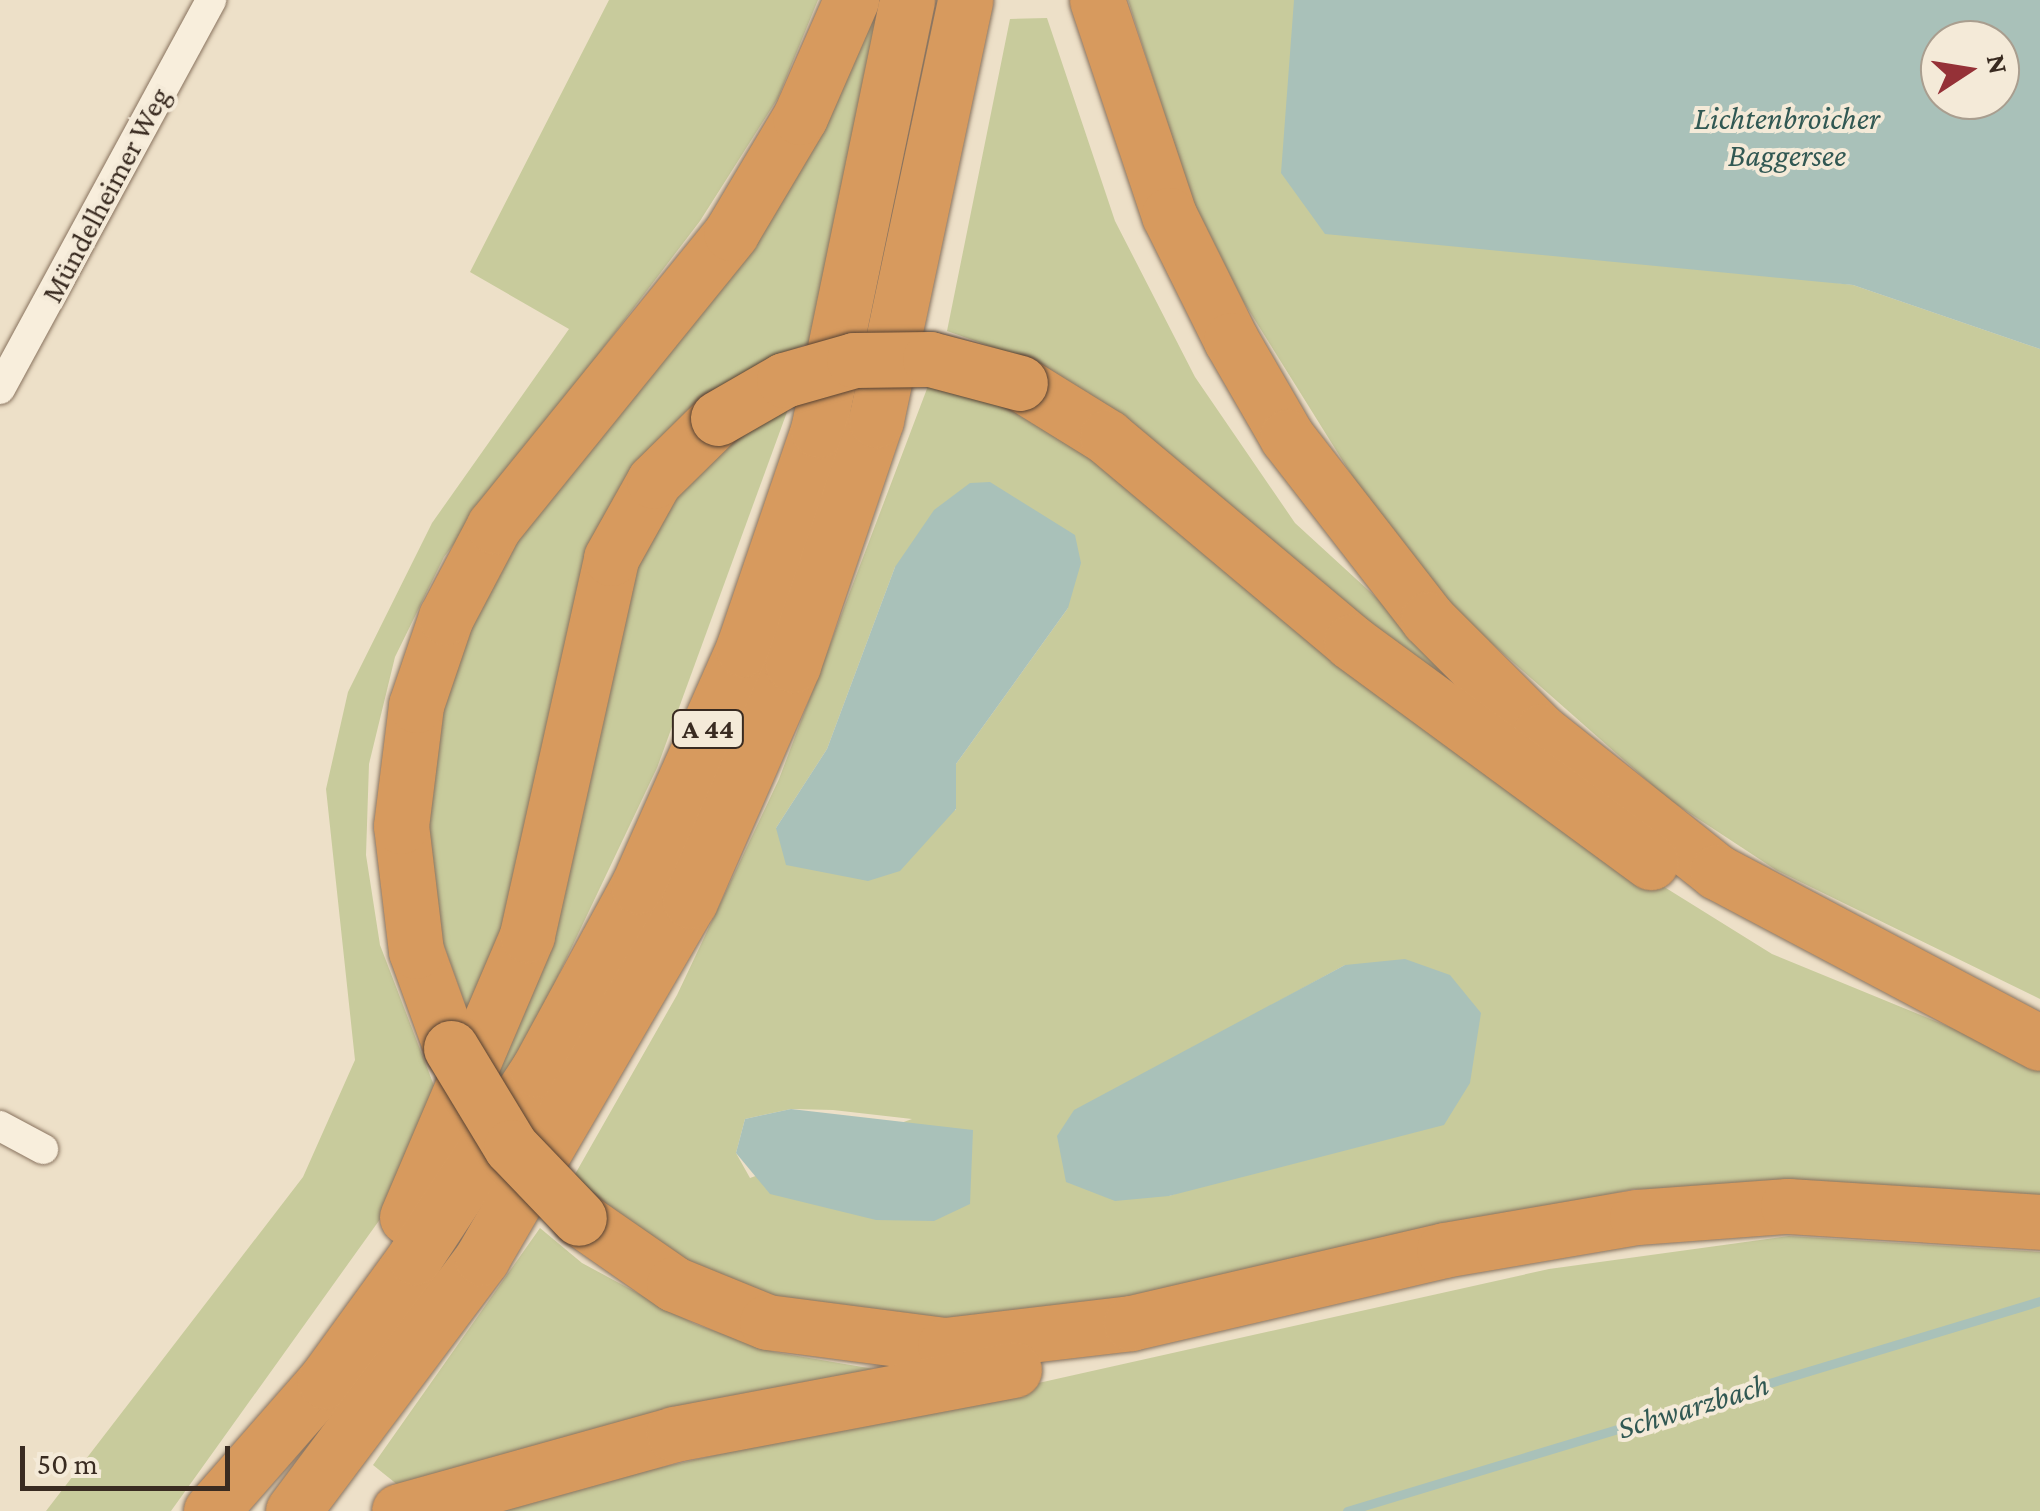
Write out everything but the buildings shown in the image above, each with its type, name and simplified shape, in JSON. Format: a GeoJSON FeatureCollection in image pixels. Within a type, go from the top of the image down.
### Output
{"type":"FeatureCollection","features":[{"type":"Feature","properties":{"kind":"highway"},"geometry":{"type":"LineString","coordinates":[[851,0],[800,117],[731,233],[494,526],[446,617],[416,705],[401,826],[416,951],[451,1048],[511,1148],[579,1218],[706,1299],[838,1338],[946,1345],[1132,1324],[1444,1250],[1637,1217],[1788,1206],[2040,1222]]}},
{"type":"Feature","properties":{"kind":"highway","name":"A 44"},"geometry":{"type":"LineString","coordinates":[[211,1511],[325,1381],[538,1070],[638,886],[743,650],[818,430],[907,0]]}},
{"type":"Feature","properties":{"kind":"highway","name":"A 44"},"geometry":{"type":"LineString","coordinates":[[293,1511],[482,1258],[690,901],[793,664],[876,420],[966,0]]}},
{"type":"Feature","properties":{"kind":"highway"},"geometry":{"type":"LineString","coordinates":[[1097,0],[1168,215],[1230,340],[1287,437],[1415,604],[1541,732],[1717,872],[1924,988],[2040,1043]]}},
{"type":"Feature","properties":{"kind":"highway"},"geometry":{"type":"LineString","coordinates":[[325,1381],[509,989],[611,558],[654,482],[718,418],[784,380],[854,360],[930,359],[1020,383],[1107,437],[1517,770],[1696,893],[1804,948],[1924,988]]}},
{"type":"Feature","properties":{"kind":"highway"},"geometry":{"type":"LineString","coordinates":[[399,1511],[674,1434],[1043,1364],[1132,1324]]}},
{"type":"Feature","properties":{"kind":"street","name":"Mündelheimer Weg"},"geometry":{"type":"LineString","coordinates":[[0,389],[211,0]]}},
{"type":"Feature","properties":{"kind":"street"},"geometry":{"type":"LineString","coordinates":[[0,1126],[43,1149]]}},
{"type":"Feature","properties":{"kind":"green space"},"geometry":{"type":"Polygon","coordinates":[[[609,0],[818,0],[778,98],[700,221],[444,557],[395,657],[369,764],[366,855],[380,945],[443,1109],[406,1183],[171,1511],[46,1511],[303,1177],[355,1060],[326,789],[348,692],[432,523],[569,329],[470,272],[609,0]]]}},
{"type":"Feature","properties":{"kind":"green space"},"geometry":{"type":"Polygon","coordinates":[[[869,0],[880,0],[812,342],[759,363],[663,443],[473,1026],[436,923],[426,849],[427,761],[450,672],[491,572],[869,0]]]}},
{"type":"Feature","properties":{"kind":"green space"},"geometry":{"type":"Polygon","coordinates":[[[1128,0],[1294,0],[1294,53],[1624,256],[1853,285],[2040,349],[2040,999],[1776,870],[1668,799],[1465,620],[1379,519],[1243,301],[1191,197],[1128,0]]]}},
{"type":"Feature","properties":{"kind":"green space"},"geometry":{"type":"Polygon","coordinates":[[[1047,18],[1115,221],[1195,377],[1295,523],[1534,742],[1361,626],[1032,361],[947,331],[1010,19],[1047,18]]]}},
{"type":"Feature","properties":{"kind":"green space"},"geometry":{"type":"Polygon","coordinates":[[[928,386],[1012,396],[1563,824],[1772,954],[2040,1064],[2040,1197],[1634,1189],[1007,1323],[817,1313],[671,1260],[574,1176],[677,995],[779,779],[928,386]],[[895,567],[827,749],[776,828],[956,810],[956,764],[1068,608],[895,567]],[[1345,965],[1135,1080],[1169,1196],[1241,1171],[1345,965]],[[791,1109],[745,1119],[736,1153],[750,1178],[912,1119],[791,1109]]]}},
{"type":"Feature","properties":{"kind":"green space"},"geometry":{"type":"Polygon","coordinates":[[[791,401],[657,768],[501,1096],[489,1074],[623,585],[680,478],[791,401]]]}},
{"type":"Feature","properties":{"kind":"green space"},"geometry":{"type":"Polygon","coordinates":[[[540,1228],[582,1263],[695,1324],[774,1352],[886,1371],[409,1494],[373,1465],[540,1228]]]}},
{"type":"Feature","properties":{"kind":"green space"},"geometry":{"type":"Polygon","coordinates":[[[1789,1236],[2040,1252],[2040,1511],[465,1511],[1549,1269],[1789,1236]]]}},
{"type":"Feature","properties":{"kind":"water","name":"Lichtenbroicher Baggersee"},"geometry":{"type":"Polygon","coordinates":[[[1294,0],[2040,0],[2040,349],[1853,285],[1325,234],[1281,173],[1294,0]]]}},
{"type":"Feature","properties":{"kind":"water"},"geometry":{"type":"Polygon","coordinates":[[[990,482],[1075,535],[1081,563],[1068,608],[956,764],[956,809],[900,871],[868,881],[786,865],[776,828],[827,749],[895,567],[934,510],[970,483],[990,482]]]}},
{"type":"Feature","properties":{"kind":"water"},"geometry":{"type":"Polygon","coordinates":[[[1405,959],[1450,975],[1481,1013],[1470,1083],[1444,1125],[1169,1196],[1115,1201],[1066,1182],[1057,1136],[1074,1110],[1345,965],[1405,959]]]}},
{"type":"Feature","properties":{"kind":"water"},"geometry":{"type":"Polygon","coordinates":[[[791,1109],[973,1130],[970,1204],[934,1221],[876,1220],[770,1194],[736,1153],[745,1119],[791,1109]]]}},
{"type":"Feature","properties":{"kind":"waterway","name":"Schwarzbach"},"geometry":{"type":"LineString","coordinates":[[1347,1511],[2040,1301]]}}]}
